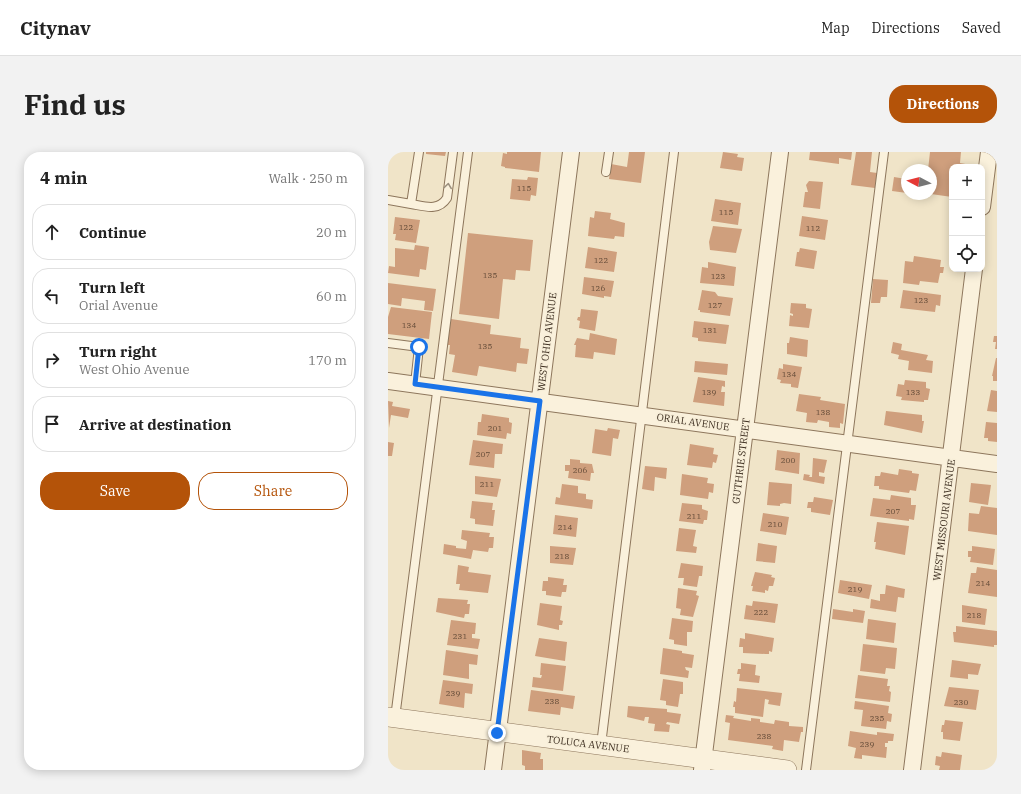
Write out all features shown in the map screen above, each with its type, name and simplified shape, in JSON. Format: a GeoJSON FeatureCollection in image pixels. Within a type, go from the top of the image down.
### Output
{"type":"FeatureCollection","features":[{"type":"Feature","properties":{"kind":"street","name":"WEST OHIO AVENUE"},"geometry":{"type":"LineString","coordinates":[[493,770],[571,152]]}},
{"type":"Feature","properties":{"kind":"street","name":"GUTHRIE STREET"},"geometry":{"type":"LineString","coordinates":[[703,764],[780,152]]}},
{"type":"Feature","properties":{"kind":"street"},"geometry":{"type":"LineString","coordinates":[[983,200],[989,152]]}},
{"type":"Feature","properties":{"kind":"street","name":"WEST MISSOURI AVENUE"},"geometry":{"type":"LineString","coordinates":[[912,770],[974,272]]}},
{"type":"Feature","properties":{"kind":"street","name":"ORIAL AVENUE"},"geometry":{"type":"LineString","coordinates":[[388,381],[745,429],[951,459],[997,464]]}},
{"type":"Feature","properties":{"kind":"street","name":"TOLUCA AVENUE"},"geometry":{"type":"LineString","coordinates":[[392,717],[497,733],[601,745],[703,764],[787,770]]}},
{"type":"Feature","properties":{"kind":"lane"},"geometry":{"type":"LineString","coordinates":[[411,204],[419,152]]}},
{"type":"Feature","properties":{"kind":"lane"},"geometry":{"type":"LineString","coordinates":[[388,200],[435,208],[443,204],[447,198],[453,152]]}},
{"type":"Feature","properties":{"kind":"lane"},"geometry":{"type":"LineString","coordinates":[[392,717],[438,387],[468,152]]}},
{"type":"Feature","properties":{"kind":"lane"},"geometry":{"type":"LineString","coordinates":[[606,172],[608,152]]}},
{"type":"Feature","properties":{"kind":"lane"},"geometry":{"type":"LineString","coordinates":[[601,745],[674,152]]}},
{"type":"Feature","properties":{"kind":"lane"},"geometry":{"type":"LineString","coordinates":[[806,770],[846,443],[884,152]]}},
{"type":"Feature","properties":{"kind":"lane"},"geometry":{"type":"LineString","coordinates":[[388,343],[419,347],[415,384]]}},
{"type":"Feature","properties":{"kind":"building"},"geometry":{"type":"Polygon","coordinates":[[[426,152],[446,152],[445,156],[426,154],[426,152]]]}},
{"type":"Feature","properties":{"kind":"building"},"geometry":{"type":"Polygon","coordinates":[[[507,152],[541,152],[539,172],[505,168],[501,166],[503,153],[507,154],[507,152]]]}},
{"type":"Feature","properties":{"kind":"building"},"geometry":{"type":"Polygon","coordinates":[[[629,152],[645,152],[641,183],[609,179],[611,164],[627,167],[629,152]]]}},
{"type":"Feature","properties":{"kind":"building"},"geometry":{"type":"Polygon","coordinates":[[[723,152],[738,154],[737,157],[744,158],[742,171],[720,168],[723,152]]]}},
{"type":"Feature","properties":{"kind":"building"},"geometry":{"type":"Polygon","coordinates":[[[810,152],[852,152],[851,160],[839,158],[839,164],[809,160],[810,152]]]}},
{"type":"Feature","properties":{"kind":"building"},"geometry":{"type":"Polygon","coordinates":[[[856,152],[872,152],[870,172],[877,173],[875,188],[851,185],[856,152]]]}},
{"type":"Feature","properties":{"kind":"building"},"geometry":{"type":"Polygon","coordinates":[[[930,152],[961,152],[960,163],[966,164],[949,164],[949,197],[937,195],[937,164],[929,164],[930,152]]]}},
{"type":"Feature","properties":{"kind":"building"},"geometry":{"type":"Polygon","coordinates":[[[528,177],[538,178],[536,196],[531,195],[530,201],[510,199],[512,179],[527,180],[528,177]]]}},
{"type":"Feature","properties":{"kind":"building"},"geometry":{"type":"Polygon","coordinates":[[[894,177],[901,178],[901,192],[892,191],[894,177]]]}},
{"type":"Feature","properties":{"kind":"building"},"geometry":{"type":"Polygon","coordinates":[[[809,181],[823,182],[820,209],[803,207],[805,192],[808,192],[806,185],[809,181]]]}},
{"type":"Feature","properties":{"kind":"building"},"geometry":{"type":"Polygon","coordinates":[[[715,199],[741,203],[738,225],[711,221],[715,199]]]}},
{"type":"Feature","properties":{"kind":"building"},"geometry":{"type":"Polygon","coordinates":[[[595,211],[611,213],[610,219],[625,223],[624,237],[615,236],[614,239],[588,236],[590,217],[594,218],[595,211]]]}},
{"type":"Feature","properties":{"kind":"building"},"geometry":{"type":"Polygon","coordinates":[[[802,216],[828,220],[825,240],[799,236],[802,216]]]}},
{"type":"Feature","properties":{"kind":"building"},"geometry":{"type":"Polygon","coordinates":[[[395,217],[420,220],[416,243],[395,240],[396,234],[393,234],[395,217]]]}},
{"type":"Feature","properties":{"kind":"building"},"geometry":{"type":"Polygon","coordinates":[[[713,226],[742,229],[736,253],[710,250],[709,242],[713,226]]]}},
{"type":"Feature","properties":{"kind":"building"},"geometry":{"type":"Polygon","coordinates":[[[468,233],[533,240],[530,271],[516,270],[515,280],[503,279],[499,319],[459,314],[468,233]]]}},
{"type":"Feature","properties":{"kind":"building"},"geometry":{"type":"Polygon","coordinates":[[[415,245],[429,247],[426,270],[420,269],[419,277],[388,273],[389,266],[395,267],[395,248],[414,250],[415,245]]]}},
{"type":"Feature","properties":{"kind":"building"},"geometry":{"type":"Polygon","coordinates":[[[588,247],[617,252],[614,272],[585,268],[588,247]]]}},
{"type":"Feature","properties":{"kind":"building"},"geometry":{"type":"Polygon","coordinates":[[[800,248],[817,251],[814,269],[795,266],[797,252],[799,252],[800,248]]]}},
{"type":"Feature","properties":{"kind":"building"},"geometry":{"type":"Polygon","coordinates":[[[914,256],[941,260],[940,267],[944,267],[943,273],[940,273],[938,283],[920,281],[919,285],[903,283],[905,261],[913,262],[914,256]]]}},
{"type":"Feature","properties":{"kind":"building"},"geometry":{"type":"Polygon","coordinates":[[[708,262],[736,267],[734,286],[700,283],[702,267],[708,268],[708,262]]]}},
{"type":"Feature","properties":{"kind":"building"},"geometry":{"type":"Polygon","coordinates":[[[584,277],[614,281],[611,297],[604,296],[604,298],[582,294],[584,277]]]}},
{"type":"Feature","properties":{"kind":"building"},"geometry":{"type":"Polygon","coordinates":[[[873,279],[888,280],[887,297],[881,297],[880,303],[871,303],[873,279]]]}},
{"type":"Feature","properties":{"kind":"building"},"geometry":{"type":"Polygon","coordinates":[[[388,283],[436,289],[433,311],[424,310],[425,301],[402,298],[401,306],[388,304],[388,283]]]}},
{"type":"Feature","properties":{"kind":"building"},"geometry":{"type":"Polygon","coordinates":[[[702,290],[715,292],[718,296],[733,298],[730,316],[700,312],[700,310],[698,310],[702,290]]]}},
{"type":"Feature","properties":{"kind":"building"},"geometry":{"type":"Polygon","coordinates":[[[903,290],[941,295],[940,306],[936,305],[935,312],[900,308],[903,290]]]}},
{"type":"Feature","properties":{"kind":"building"},"geometry":{"type":"Polygon","coordinates":[[[791,303],[806,304],[806,308],[812,309],[809,328],[789,326],[790,315],[793,316],[793,314],[790,313],[791,303]]]}},
{"type":"Feature","properties":{"kind":"building"},"geometry":{"type":"Polygon","coordinates":[[[391,307],[432,312],[429,339],[388,334],[388,317],[391,307]]]}},
{"type":"Feature","properties":{"kind":"building"},"geometry":{"type":"Polygon","coordinates":[[[581,309],[598,311],[595,331],[579,328],[580,321],[577,320],[578,317],[580,317],[581,309]]]}},
{"type":"Feature","properties":{"kind":"building"},"geometry":{"type":"Polygon","coordinates":[[[451,319],[491,325],[490,334],[521,338],[520,348],[529,349],[527,364],[517,363],[516,372],[479,366],[477,376],[452,372],[455,355],[449,354],[450,345],[447,345],[451,319]]]}},
{"type":"Feature","properties":{"kind":"building"},"geometry":{"type":"Polygon","coordinates":[[[694,321],[729,325],[726,344],[698,341],[698,338],[692,337],[694,321]]]}},
{"type":"Feature","properties":{"kind":"building"},"geometry":{"type":"Polygon","coordinates":[[[590,333],[617,339],[615,355],[594,352],[593,359],[575,357],[576,345],[574,345],[577,338],[589,340],[590,333]]]}},
{"type":"Feature","properties":{"kind":"building"},"geometry":{"type":"Polygon","coordinates":[[[994,336],[997,336],[997,349],[995,349],[996,342],[993,342],[994,336]]]}},
{"type":"Feature","properties":{"kind":"building"},"geometry":{"type":"Polygon","coordinates":[[[790,337],[808,340],[807,357],[787,354],[787,343],[789,343],[790,337]]]}},
{"type":"Feature","properties":{"kind":"building"},"geometry":{"type":"Polygon","coordinates":[[[893,342],[902,344],[901,350],[928,355],[926,360],[933,361],[932,373],[908,370],[909,361],[898,359],[899,355],[891,353],[893,342]]]}},
{"type":"Feature","properties":{"kind":"building"},"geometry":{"type":"Polygon","coordinates":[[[996,358],[997,381],[993,381],[992,376],[996,358]]]}},
{"type":"Feature","properties":{"kind":"building"},"geometry":{"type":"Polygon","coordinates":[[[695,361],[728,364],[727,375],[694,372],[695,361]]]}},
{"type":"Feature","properties":{"kind":"building"},"geometry":{"type":"Polygon","coordinates":[[[783,364],[802,367],[798,388],[791,387],[791,384],[780,383],[781,380],[777,379],[779,368],[783,369],[783,364]]]}},
{"type":"Feature","properties":{"kind":"building"},"geometry":{"type":"Polygon","coordinates":[[[698,377],[725,381],[725,387],[722,386],[721,392],[725,392],[724,406],[693,402],[698,377]]]}},
{"type":"Feature","properties":{"kind":"building"},"geometry":{"type":"Polygon","coordinates":[[[905,380],[926,382],[926,388],[930,389],[928,400],[924,400],[924,402],[901,400],[902,397],[896,396],[898,384],[904,385],[905,380]]]}},
{"type":"Feature","properties":{"kind":"building"},"geometry":{"type":"Polygon","coordinates":[[[991,390],[997,391],[997,412],[987,411],[991,390]]]}},
{"type":"Feature","properties":{"kind":"building"},"geometry":{"type":"Polygon","coordinates":[[[799,394],[821,397],[820,400],[845,404],[843,424],[840,423],[840,428],[829,427],[829,422],[818,420],[817,423],[806,422],[807,413],[796,411],[799,394]]]}},
{"type":"Feature","properties":{"kind":"building"},"geometry":{"type":"Polygon","coordinates":[[[388,401],[393,402],[392,406],[410,409],[408,418],[391,415],[389,428],[388,401]]]}},
{"type":"Feature","properties":{"kind":"building"},"geometry":{"type":"Polygon","coordinates":[[[886,411],[922,415],[922,421],[924,421],[922,433],[884,425],[886,411]]]}},
{"type":"Feature","properties":{"kind":"building"},"geometry":{"type":"Polygon","coordinates":[[[482,414],[509,418],[509,422],[512,423],[511,434],[507,433],[506,439],[477,435],[478,422],[481,422],[482,414]]]}},
{"type":"Feature","properties":{"kind":"building"},"geometry":{"type":"Polygon","coordinates":[[[986,422],[997,423],[997,442],[988,441],[988,438],[984,438],[986,422]]]}},
{"type":"Feature","properties":{"kind":"building"},"geometry":{"type":"Polygon","coordinates":[[[608,428],[620,430],[618,439],[613,438],[611,456],[592,453],[595,429],[607,431],[608,428]]]}},
{"type":"Feature","properties":{"kind":"building"},"geometry":{"type":"Polygon","coordinates":[[[473,440],[503,444],[502,454],[495,454],[494,468],[469,465],[473,440]]]}},
{"type":"Feature","properties":{"kind":"building"},"geometry":{"type":"Polygon","coordinates":[[[388,442],[394,443],[392,456],[388,456],[388,442]]]}},
{"type":"Feature","properties":{"kind":"building"},"geometry":{"type":"Polygon","coordinates":[[[690,444],[714,448],[713,454],[718,455],[716,463],[713,462],[712,468],[687,465],[690,444]]]}},
{"type":"Feature","properties":{"kind":"building"},"geometry":{"type":"Polygon","coordinates":[[[777,450],[800,453],[799,474],[775,470],[777,450]]]}},
{"type":"Feature","properties":{"kind":"building"},"geometry":{"type":"Polygon","coordinates":[[[813,458],[827,460],[824,473],[819,472],[819,476],[825,477],[824,484],[803,480],[804,474],[812,477],[813,458]]]}},
{"type":"Feature","properties":{"kind":"building"},"geometry":{"type":"Polygon","coordinates":[[[570,459],[580,460],[580,463],[592,464],[594,473],[591,473],[590,481],[568,478],[569,471],[565,471],[565,465],[570,465],[570,459]]]}},
{"type":"Feature","properties":{"kind":"building"},"geometry":{"type":"Polygon","coordinates":[[[645,466],[667,468],[666,479],[655,477],[654,491],[642,489],[645,466]]]}},
{"type":"Feature","properties":{"kind":"building"},"geometry":{"type":"Polygon","coordinates":[[[899,469],[912,471],[912,473],[919,474],[916,491],[910,490],[909,493],[879,489],[879,486],[874,486],[875,476],[880,476],[881,472],[898,475],[899,469]]]}},
{"type":"Feature","properties":{"kind":"building"},"geometry":{"type":"Polygon","coordinates":[[[682,474],[708,478],[707,483],[714,484],[713,493],[709,492],[708,499],[680,495],[682,474]]]}},
{"type":"Feature","properties":{"kind":"building"},"geometry":{"type":"Polygon","coordinates":[[[475,476],[501,479],[497,497],[475,494],[475,476]]]}},
{"type":"Feature","properties":{"kind":"building"},"geometry":{"type":"Polygon","coordinates":[[[769,482],[792,484],[791,504],[784,503],[780,504],[780,506],[767,505],[769,482]]]}},
{"type":"Feature","properties":{"kind":"building"},"geometry":{"type":"Polygon","coordinates":[[[971,483],[991,485],[988,505],[969,502],[971,483]]]}},
{"type":"Feature","properties":{"kind":"building"},"geometry":{"type":"Polygon","coordinates":[[[562,484],[578,486],[578,493],[586,494],[586,499],[593,500],[592,509],[555,504],[556,497],[560,498],[562,484]]]}},
{"type":"Feature","properties":{"kind":"building"},"geometry":{"type":"Polygon","coordinates":[[[891,495],[911,498],[911,505],[916,505],[914,520],[909,519],[909,521],[870,516],[873,498],[890,500],[891,495]]]}},
{"type":"Feature","properties":{"kind":"building"},"geometry":{"type":"Polygon","coordinates":[[[814,497],[833,500],[830,515],[811,512],[811,508],[807,508],[808,502],[813,502],[814,497]]]}},
{"type":"Feature","properties":{"kind":"building"},"geometry":{"type":"Polygon","coordinates":[[[472,501],[493,503],[492,510],[495,510],[493,526],[475,524],[475,519],[470,518],[472,501]]]}},
{"type":"Feature","properties":{"kind":"building"},"geometry":{"type":"Polygon","coordinates":[[[682,503],[702,505],[702,509],[708,511],[707,520],[704,520],[703,524],[679,521],[682,503]]]}},
{"type":"Feature","properties":{"kind":"building"},"geometry":{"type":"Polygon","coordinates":[[[981,506],[997,508],[997,535],[968,531],[969,513],[979,514],[981,506]]]}},
{"type":"Feature","properties":{"kind":"building"},"geometry":{"type":"Polygon","coordinates":[[[763,513],[789,517],[786,535],[760,531],[763,513]]]}},
{"type":"Feature","properties":{"kind":"building"},"geometry":{"type":"Polygon","coordinates":[[[555,515],[578,518],[576,537],[553,534],[555,515]]]}},
{"type":"Feature","properties":{"kind":"building"},"geometry":{"type":"Polygon","coordinates":[[[877,522],[909,526],[905,555],[875,549],[876,542],[874,542],[877,522]]]}},
{"type":"Feature","properties":{"kind":"building"},"geometry":{"type":"Polygon","coordinates":[[[679,528],[696,530],[693,546],[697,547],[696,553],[676,551],[679,528]]]}},
{"type":"Feature","properties":{"kind":"building"},"geometry":{"type":"Polygon","coordinates":[[[462,530],[490,533],[489,537],[494,537],[493,548],[489,548],[488,552],[473,550],[471,559],[443,554],[444,544],[456,546],[456,548],[466,549],[467,541],[461,539],[462,530]]]}},
{"type":"Feature","properties":{"kind":"building"},"geometry":{"type":"Polygon","coordinates":[[[758,543],[777,546],[775,563],[756,561],[758,543]]]}},
{"type":"Feature","properties":{"kind":"building"},"geometry":{"type":"Polygon","coordinates":[[[550,546],[576,548],[573,565],[550,563],[550,546]]]}},
{"type":"Feature","properties":{"kind":"building"},"geometry":{"type":"Polygon","coordinates":[[[972,546],[995,549],[993,565],[970,562],[971,557],[968,557],[968,551],[972,551],[972,546]]]}},
{"type":"Feature","properties":{"kind":"building"},"geometry":{"type":"Polygon","coordinates":[[[681,563],[703,566],[702,576],[699,576],[697,587],[683,585],[684,578],[678,578],[681,563]]]}},
{"type":"Feature","properties":{"kind":"building"},"geometry":{"type":"Polygon","coordinates":[[[458,565],[469,567],[468,572],[491,575],[488,593],[459,590],[460,584],[456,584],[458,565]]]}},
{"type":"Feature","properties":{"kind":"building"},"geometry":{"type":"Polygon","coordinates":[[[977,567],[997,570],[997,597],[968,593],[971,573],[976,573],[977,567]]]}},
{"type":"Feature","properties":{"kind":"building"},"geometry":{"type":"Polygon","coordinates":[[[755,572],[772,575],[771,577],[775,578],[773,586],[769,586],[768,591],[765,590],[765,593],[752,591],[753,586],[751,586],[755,572]]]}},
{"type":"Feature","properties":{"kind":"building"},"geometry":{"type":"Polygon","coordinates":[[[548,577],[564,579],[563,585],[567,585],[566,592],[562,592],[561,597],[546,595],[546,591],[542,591],[543,581],[548,581],[548,577]]]}},
{"type":"Feature","properties":{"kind":"building"},"geometry":{"type":"Polygon","coordinates":[[[840,580],[872,585],[869,599],[838,593],[840,580]]]}},
{"type":"Feature","properties":{"kind":"building"},"geometry":{"type":"Polygon","coordinates":[[[886,585],[905,589],[904,598],[898,597],[896,612],[870,608],[871,599],[880,601],[880,594],[885,594],[886,585]]]}},
{"type":"Feature","properties":{"kind":"building"},"geometry":{"type":"Polygon","coordinates":[[[678,588],[697,591],[696,595],[699,596],[693,617],[680,615],[681,609],[676,608],[678,588]]]}},
{"type":"Feature","properties":{"kind":"building"},"geometry":{"type":"Polygon","coordinates":[[[438,598],[468,600],[467,604],[470,604],[469,614],[465,614],[464,618],[436,612],[438,598]]]}},
{"type":"Feature","properties":{"kind":"building"},"geometry":{"type":"Polygon","coordinates":[[[753,601],[778,604],[775,623],[744,619],[746,605],[752,606],[753,601]]]}},
{"type":"Feature","properties":{"kind":"building"},"geometry":{"type":"Polygon","coordinates":[[[540,603],[562,606],[560,620],[563,621],[562,625],[559,625],[559,630],[537,625],[540,603]]]}},
{"type":"Feature","properties":{"kind":"building"},"geometry":{"type":"Polygon","coordinates":[[[962,605],[987,609],[985,625],[962,622],[962,605]]]}},
{"type":"Feature","properties":{"kind":"building"},"geometry":{"type":"Polygon","coordinates":[[[833,609],[853,612],[853,609],[865,611],[863,623],[832,619],[833,609]]]}},
{"type":"Feature","properties":{"kind":"building"},"geometry":{"type":"Polygon","coordinates":[[[672,618],[693,621],[692,632],[687,632],[687,646],[674,644],[674,640],[669,639],[672,618]]]}},
{"type":"Feature","properties":{"kind":"building"},"geometry":{"type":"Polygon","coordinates":[[[868,619],[896,623],[894,643],[866,639],[868,619]]]}},
{"type":"Feature","properties":{"kind":"building"},"geometry":{"type":"Polygon","coordinates":[[[451,620],[476,623],[475,634],[472,634],[472,638],[480,639],[478,649],[447,645],[451,620]]]}},
{"type":"Feature","properties":{"kind":"building"},"geometry":{"type":"Polygon","coordinates":[[[956,626],[997,631],[997,645],[994,645],[994,647],[954,642],[953,632],[956,632],[956,626]]]}},
{"type":"Feature","properties":{"kind":"building"},"geometry":{"type":"Polygon","coordinates":[[[745,633],[774,638],[772,652],[769,651],[769,654],[743,653],[743,647],[739,647],[740,638],[745,639],[745,633]]]}},
{"type":"Feature","properties":{"kind":"building"},"geometry":{"type":"Polygon","coordinates":[[[539,638],[567,642],[565,661],[535,656],[539,638]]]}},
{"type":"Feature","properties":{"kind":"building"},"geometry":{"type":"Polygon","coordinates":[[[863,644],[897,648],[895,669],[886,668],[885,674],[860,671],[863,644]]]}},
{"type":"Feature","properties":{"kind":"building"},"geometry":{"type":"Polygon","coordinates":[[[663,648],[682,651],[682,653],[694,655],[692,668],[685,667],[686,670],[689,671],[688,678],[660,674],[663,648]]]}},
{"type":"Feature","properties":{"kind":"building"},"geometry":{"type":"Polygon","coordinates":[[[446,650],[478,655],[477,665],[469,664],[469,679],[443,675],[446,650]]]}},
{"type":"Feature","properties":{"kind":"building"},"geometry":{"type":"Polygon","coordinates":[[[952,660],[981,664],[978,675],[968,674],[968,679],[950,677],[952,660]]]}},
{"type":"Feature","properties":{"kind":"building"},"geometry":{"type":"Polygon","coordinates":[[[541,663],[566,666],[563,691],[532,687],[533,677],[541,678],[541,663]]]}},
{"type":"Feature","properties":{"kind":"building"},"geometry":{"type":"Polygon","coordinates":[[[741,663],[756,665],[755,675],[760,676],[759,683],[739,681],[740,674],[737,674],[738,669],[741,669],[741,663]]]}},
{"type":"Feature","properties":{"kind":"building"},"geometry":{"type":"Polygon","coordinates":[[[858,675],[888,679],[887,686],[890,686],[889,691],[891,692],[890,702],[855,698],[858,675]]]}},
{"type":"Feature","properties":{"kind":"building"},"geometry":{"type":"Polygon","coordinates":[[[663,679],[683,682],[683,694],[680,694],[678,707],[666,705],[666,701],[660,700],[663,679]]]}},
{"type":"Feature","properties":{"kind":"building"},"geometry":{"type":"Polygon","coordinates":[[[443,680],[473,684],[472,694],[465,693],[464,708],[439,704],[443,680]]]}},
{"type":"Feature","properties":{"kind":"building"},"geometry":{"type":"Polygon","coordinates":[[[949,687],[979,690],[976,710],[944,706],[949,687]]]}},
{"type":"Feature","properties":{"kind":"building"},"geometry":{"type":"Polygon","coordinates":[[[737,688],[782,693],[780,706],[768,704],[769,700],[765,699],[763,717],[735,713],[735,707],[733,707],[734,701],[736,702],[737,688]]]}},
{"type":"Feature","properties":{"kind":"building"},"geometry":{"type":"Polygon","coordinates":[[[531,690],[575,696],[573,709],[561,707],[560,715],[528,711],[531,690]]]}},
{"type":"Feature","properties":{"kind":"building"},"geometry":{"type":"Polygon","coordinates":[[[855,701],[889,706],[888,713],[892,714],[891,722],[887,721],[886,729],[861,726],[863,710],[854,709],[855,701]]]}},
{"type":"Feature","properties":{"kind":"building"},"geometry":{"type":"Polygon","coordinates":[[[628,706],[667,709],[667,712],[681,714],[679,724],[667,722],[666,724],[670,725],[669,732],[654,731],[655,724],[648,723],[649,717],[645,717],[644,721],[627,717],[628,706]]]}},
{"type":"Feature","properties":{"kind":"building"},"geometry":{"type":"Polygon","coordinates":[[[726,715],[734,716],[733,718],[751,721],[751,718],[760,719],[760,722],[774,724],[775,720],[789,722],[789,726],[803,727],[803,732],[801,732],[799,742],[784,740],[783,751],[772,749],[773,746],[728,740],[730,723],[725,722],[726,715]]]}},
{"type":"Feature","properties":{"kind":"building"},"geometry":{"type":"Polygon","coordinates":[[[945,720],[963,722],[960,741],[943,739],[943,732],[941,732],[942,725],[944,725],[945,720]]]}},
{"type":"Feature","properties":{"kind":"building"},"geometry":{"type":"Polygon","coordinates":[[[850,731],[877,735],[877,732],[894,734],[893,741],[888,741],[888,743],[885,743],[885,747],[887,747],[886,758],[862,755],[862,759],[854,758],[856,748],[848,746],[850,731]]]}},
{"type":"Feature","properties":{"kind":"building"},"geometry":{"type":"Polygon","coordinates":[[[522,750],[541,753],[540,759],[543,759],[543,770],[525,770],[525,766],[522,765],[522,750]]]}},
{"type":"Feature","properties":{"kind":"building"},"geometry":{"type":"Polygon","coordinates":[[[942,752],[962,755],[960,770],[939,770],[940,766],[935,765],[936,756],[941,757],[942,752]]]}},
{"type":"Feature","properties":{"kind":"route"},"geometry":{"type":"LineString","coordinates":[[419,347],[415,384],[540,401],[497,733]]}}]}
